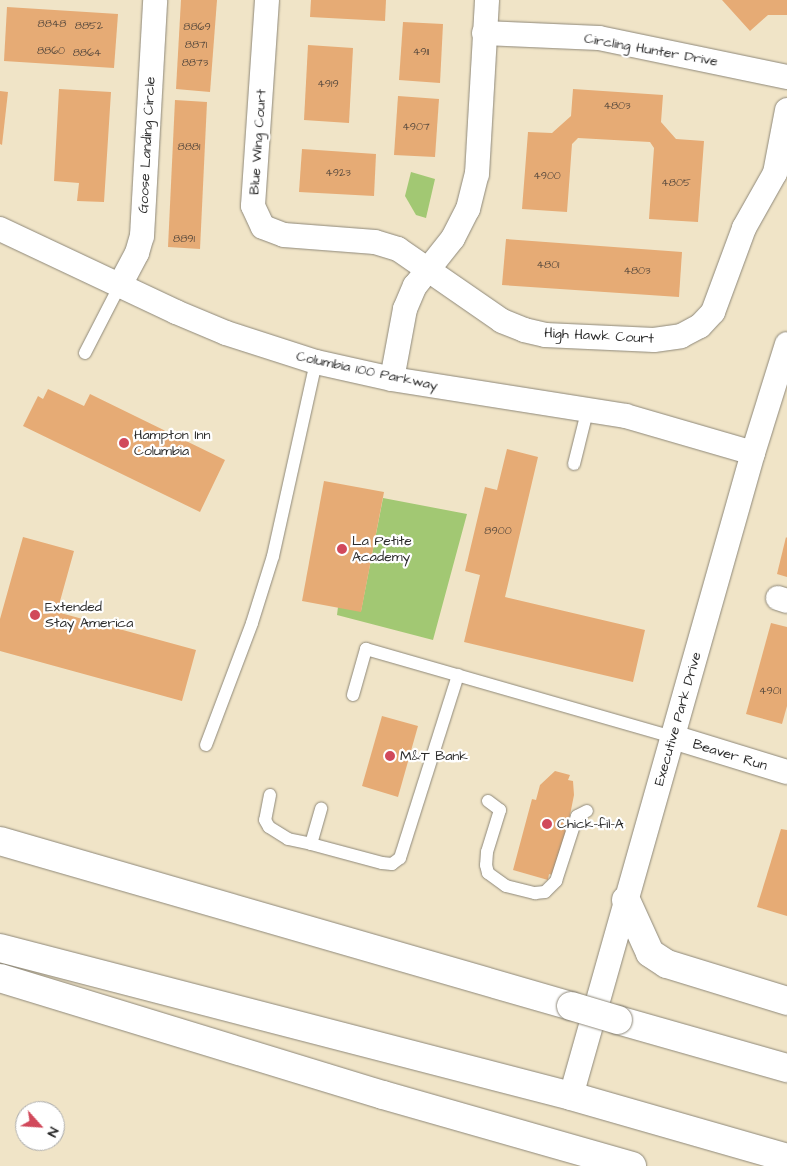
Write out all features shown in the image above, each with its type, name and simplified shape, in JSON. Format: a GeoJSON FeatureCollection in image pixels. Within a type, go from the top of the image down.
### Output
{"type":"FeatureCollection","features":[{"type":"Feature","properties":{"kind":"highway"},"geometry":{"type":"LineString","coordinates":[[0,841],[787,1068]]}},
{"type":"Feature","properties":{"kind":"highway"},"geometry":{"type":"LineString","coordinates":[[626,900],[650,952],[667,964],[787,1001]]}},
{"type":"Feature","properties":{"kind":"highway"},"geometry":{"type":"LineString","coordinates":[[0,948],[571,1096],[787,1158]]}},
{"type":"Feature","properties":{"kind":"highway"},"geometry":{"type":"LineString","coordinates":[[0,978],[383,1095],[632,1166]]}},
{"type":"Feature","properties":{"kind":"street","name":"Goose Landing Circle"},"geometry":{"type":"LineString","coordinates":[[120,285],[137,253],[142,236],[155,0]]}},
{"type":"Feature","properties":{"kind":"street","name":"Blue Wing Court"},"geometry":{"type":"LineString","coordinates":[[267,0],[253,206],[257,217],[264,226],[284,235],[375,242],[398,250],[428,269]]}},
{"type":"Feature","properties":{"kind":"street"},"geometry":{"type":"LineString","coordinates":[[392,379],[405,309],[415,286],[452,238],[468,209],[477,174],[487,0]]}},
{"type":"Feature","properties":{"kind":"street","name":"Circling Hunter Drive"},"geometry":{"type":"LineString","coordinates":[[484,33],[599,38],[787,77]]}},
{"type":"Feature","properties":{"kind":"street","name":"High Hawk Court"},"geometry":{"type":"LineString","coordinates":[[428,269],[502,321],[524,330],[545,335],[654,340],[681,336],[700,326],[713,312],[744,228],[774,174],[783,142],[787,110]]}},
{"type":"Feature","properties":{"kind":"street","name":"Columbia 100 Parkway"},"geometry":{"type":"LineString","coordinates":[[0,229],[226,333],[316,362],[392,379],[588,408],[753,453]]}},
{"type":"Feature","properties":{"kind":"street","name":"Executive Park Drive"},"geometry":{"type":"LineString","coordinates":[[571,1096],[753,453],[787,344]]}},
{"type":"Feature","properties":{"kind":"street","name":"Beaver Run"},"geometry":{"type":"LineString","coordinates":[[673,737],[787,772]]}},
{"type":"Feature","properties":{"kind":"lane"},"geometry":{"type":"LineString","coordinates":[[85,353],[120,285]]}},
{"type":"Feature","properties":{"kind":"lane"},"geometry":{"type":"LineString","coordinates":[[206,745],[252,623],[273,556],[316,362]]}},
{"type":"Feature","properties":{"kind":"lane"},"geometry":{"type":"LineString","coordinates":[[574,464],[588,408]]}},
{"type":"Feature","properties":{"kind":"lane"},"geometry":{"type":"LineString","coordinates":[[353,695],[366,649],[673,737]]}},
{"type":"Feature","properties":{"kind":"lane"},"geometry":{"type":"LineString","coordinates":[[270,795],[265,820],[269,827],[288,838],[392,864],[400,858],[458,675]]}},
{"type":"Feature","properties":{"kind":"lane"},"geometry":{"type":"LineString","coordinates":[[488,801],[500,810],[487,852],[486,865],[488,873],[506,886],[535,893],[545,892],[556,881],[576,816],[587,811]]}},
{"type":"Feature","properties":{"kind":"lane"},"geometry":{"type":"LineString","coordinates":[[311,844],[321,808]]}},
{"type":"Feature","properties":{"kind":"green space"},"geometry":{"type":"Polygon","coordinates":[[[411,172],[435,179],[426,218],[416,215],[405,196],[411,172]]]}},
{"type":"Feature","properties":{"kind":"green space"},"geometry":{"type":"Polygon","coordinates":[[[383,498],[467,514],[433,640],[337,615],[338,607],[361,611],[383,498]]]}},
{"type":"Feature","properties":{"kind":"building"},"geometry":{"type":"Polygon","coordinates":[[[181,0],[217,0],[210,92],[176,89],[181,0]]]}},
{"type":"Feature","properties":{"kind":"building"},"geometry":{"type":"Polygon","coordinates":[[[311,0],[386,0],[385,21],[310,17],[311,0]]]}},
{"type":"Feature","properties":{"kind":"building"},"geometry":{"type":"Polygon","coordinates":[[[722,0],[787,0],[787,15],[768,15],[750,31],[722,0]]]}},
{"type":"Feature","properties":{"kind":"building"},"geometry":{"type":"Polygon","coordinates":[[[7,7],[118,14],[114,68],[4,61],[7,7]]]}},
{"type":"Feature","properties":{"kind":"building"},"geometry":{"type":"Polygon","coordinates":[[[403,22],[443,24],[440,83],[399,80],[403,22]]]}},
{"type":"Feature","properties":{"kind":"building"},"geometry":{"type":"Polygon","coordinates":[[[308,45],[353,48],[349,123],[304,120],[308,45]]]}},
{"type":"Feature","properties":{"kind":"building"},"geometry":{"type":"Polygon","coordinates":[[[59,89],[111,92],[104,202],[77,201],[79,183],[54,181],[59,89]]]}},
{"type":"Feature","properties":{"kind":"building"},"geometry":{"type":"Polygon","coordinates":[[[573,89],[663,95],[661,122],[676,139],[704,141],[698,222],[649,219],[654,148],[650,142],[578,138],[572,144],[567,212],[522,209],[528,132],[552,133],[571,116],[573,89]]]}},
{"type":"Feature","properties":{"kind":"building"},"geometry":{"type":"Polygon","coordinates":[[[0,91],[8,92],[2,145],[0,144],[0,91]]]}},
{"type":"Feature","properties":{"kind":"building"},"geometry":{"type":"Polygon","coordinates":[[[398,96],[439,99],[435,157],[394,155],[398,96]]]}},
{"type":"Feature","properties":{"kind":"building"},"geometry":{"type":"Polygon","coordinates":[[[175,100],[207,102],[200,249],[168,247],[175,100]]]}},
{"type":"Feature","properties":{"kind":"building"},"geometry":{"type":"Polygon","coordinates":[[[302,149],[376,154],[374,196],[299,192],[302,149]]]}},
{"type":"Feature","properties":{"kind":"building"},"geometry":{"type":"Polygon","coordinates":[[[506,239],[682,252],[679,297],[502,285],[506,239]]]}},
{"type":"Feature","properties":{"kind":"building","name":"Hampton Inn Columbia"},"geometry":{"type":"Polygon","coordinates":[[[48,389],[84,406],[90,394],[225,460],[200,512],[23,426],[38,396],[43,399],[48,389]]]}},
{"type":"Feature","properties":{"kind":"building"},"geometry":{"type":"Polygon","coordinates":[[[507,449],[538,457],[505,597],[645,630],[633,682],[464,642],[480,575],[465,571],[485,487],[497,490],[507,449]]]}},
{"type":"Feature","properties":{"kind":"building","name":"La Petite Academy"},"geometry":{"type":"Polygon","coordinates":[[[324,481],[384,492],[361,612],[302,601],[324,481]]]}},
{"type":"Feature","properties":{"kind":"building","name":"Extended Stay America"},"geometry":{"type":"Polygon","coordinates":[[[23,537],[74,551],[57,612],[196,650],[182,701],[0,651],[0,619],[23,537]]]}},
{"type":"Feature","properties":{"kind":"building"},"geometry":{"type":"Polygon","coordinates":[[[787,538],[787,577],[777,574],[787,538]]]}},
{"type":"Feature","properties":{"kind":"building"},"geometry":{"type":"Polygon","coordinates":[[[771,623],[787,627],[787,706],[782,724],[746,714],[771,623]]]}},
{"type":"Feature","properties":{"kind":"building","name":"M&T Bank"},"geometry":{"type":"Polygon","coordinates":[[[382,716],[418,726],[398,797],[362,786],[382,716]]]}},
{"type":"Feature","properties":{"kind":"building","name":"Chick-fil-A"},"geometry":{"type":"Polygon","coordinates":[[[555,771],[570,775],[568,780],[573,781],[574,795],[567,830],[553,875],[549,874],[548,880],[513,870],[532,799],[536,800],[540,785],[555,771]]]}},
{"type":"Feature","properties":{"kind":"building"},"geometry":{"type":"Polygon","coordinates":[[[781,829],[787,830],[787,916],[757,907],[781,829]]]}},
{"type":"Feature","properties":{"kind":"place","name":"Hampton Inn Columbia"},"geometry":{"type":"Point","coordinates":[124,443]}},
{"type":"Feature","properties":{"kind":"place","name":"La Petite Academy"},"geometry":{"type":"Point","coordinates":[342,549]}},
{"type":"Feature","properties":{"kind":"place","name":"Extended Stay America"},"geometry":{"type":"Point","coordinates":[35,615]}},
{"type":"Feature","properties":{"kind":"place","name":"M&T Bank"},"geometry":{"type":"Point","coordinates":[390,756]}},
{"type":"Feature","properties":{"kind":"place","name":"Chick-fil-A"},"geometry":{"type":"Point","coordinates":[547,824]}}]}
